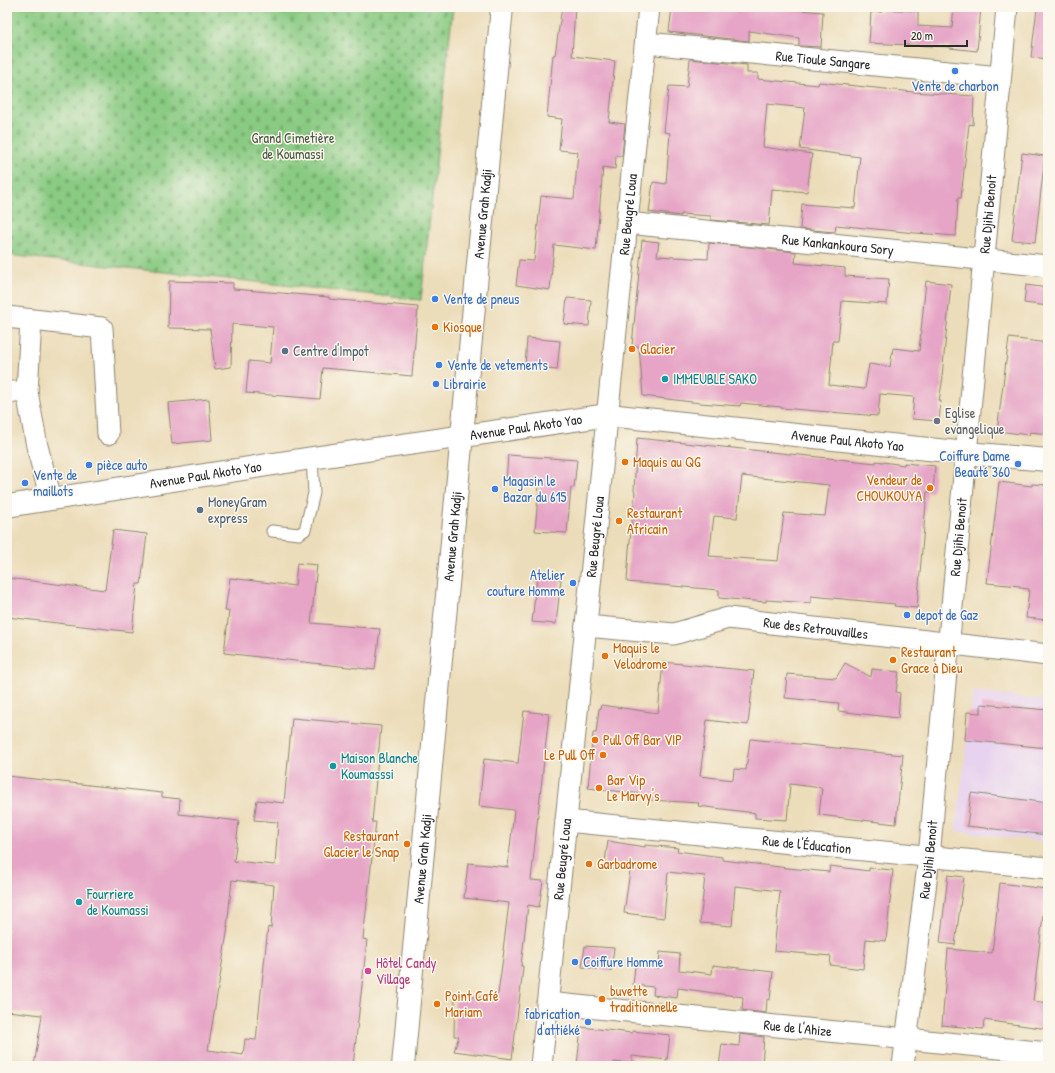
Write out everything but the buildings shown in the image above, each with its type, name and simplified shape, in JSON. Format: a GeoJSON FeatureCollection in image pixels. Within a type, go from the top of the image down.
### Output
{"type":"FeatureCollection","features":[{"type":"Feature","properties":{"kind":"street","name":"Avenue Grah Kadji"},"geometry":{"type":"LineString","coordinates":[[403,1066],[502,7]]}},
{"type":"Feature","properties":{"kind":"street","name":"Rue Beugré Loua"},"geometry":{"type":"LineString","coordinates":[[541,1066],[649,7]]}},
{"type":"Feature","properties":{"kind":"street","name":"Rue Djihi Benoit"},"geometry":{"type":"LineString","coordinates":[[903,1066],[929,857],[1007,7]]}},
{"type":"Feature","properties":{"kind":"street","name":"Rue Tioule Sangare"},"geometry":{"type":"LineString","coordinates":[[646,43],[1000,77]]}},
{"type":"Feature","properties":{"kind":"street","name":"Rue Kankankoura Sory"},"geometry":{"type":"LineString","coordinates":[[627,223],[1048,266]]}},
{"type":"Feature","properties":{"kind":"street"},"geometry":{"type":"LineString","coordinates":[[7,317],[102,328],[108,434]]}},
{"type":"Feature","properties":{"kind":"street"},"geometry":{"type":"LineString","coordinates":[[31,320],[17,392],[37,446],[51,499]]}},
{"type":"Feature","properties":{"kind":"street","name":"Avenue Paul Akoto Yao"},"geometry":{"type":"LineString","coordinates":[[7,506],[462,435],[608,415],[966,453],[1048,460]]}},
{"type":"Feature","properties":{"kind":"street","name":"Rue des Retrouvailles"},"geometry":{"type":"LineString","coordinates":[[586,626],[674,634],[728,618],[1048,655]]}},
{"type":"Feature","properties":{"kind":"street","name":"Rue de l'Éducation"},"geometry":{"type":"LineString","coordinates":[[566,821],[1048,868]]}},
{"type":"Feature","properties":{"kind":"street","name":"Rue de l'Ahize"},"geometry":{"type":"LineString","coordinates":[[547,1003],[1048,1053]]}},
{"type":"Feature","properties":{"kind":"lane"},"geometry":{"type":"LineString","coordinates":[[272,531],[300,534],[305,530],[314,493],[312,458]]}},
{"type":"Feature","properties":{"kind":"shaded area"},"geometry":{"type":"Polygon","coordinates":[[[973,691],[1048,701],[1048,842],[956,831],[973,691]]]}},
{"type":"Feature","properties":{"kind":"green space","name":"Grand Cimetière de Koumassi"},"geometry":{"type":"Polygon","coordinates":[[[8,7],[453,7],[421,300],[7,255],[8,7]]]}},
{"type":"Feature","properties":{"kind":"place","name":"Vente de charbon"},"geometry":{"type":"Point","coordinates":[955,71]}},
{"type":"Feature","properties":{"kind":"place","name":"Vente de pneus"},"geometry":{"type":"Point","coordinates":[435,299]}},
{"type":"Feature","properties":{"kind":"place","name":"Kiosque"},"geometry":{"type":"Point","coordinates":[435,327]}},
{"type":"Feature","properties":{"kind":"place","name":"Glacier"},"geometry":{"type":"Point","coordinates":[632,349]}},
{"type":"Feature","properties":{"kind":"place","name":"Centre d'Impot"},"geometry":{"type":"Point","coordinates":[285,351]}},
{"type":"Feature","properties":{"kind":"place","name":"Vente de vetements"},"geometry":{"type":"Point","coordinates":[439,365]}},
{"type":"Feature","properties":{"kind":"place","name":"IMMEUBLE SAKO"},"geometry":{"type":"Point","coordinates":[665,379]}},
{"type":"Feature","properties":{"kind":"place","name":"Librairie"},"geometry":{"type":"Point","coordinates":[436,384]}},
{"type":"Feature","properties":{"kind":"place","name":"Eglise evangelique"},"geometry":{"type":"Point","coordinates":[937,421]}},
{"type":"Feature","properties":{"kind":"place","name":"Maquis au QG"},"geometry":{"type":"Point","coordinates":[625,462]}},
{"type":"Feature","properties":{"kind":"place","name":"Coiffure Dame Beauté 360"},"geometry":{"type":"Point","coordinates":[1018,464]}},
{"type":"Feature","properties":{"kind":"place","name":"pièce auto"},"geometry":{"type":"Point","coordinates":[89,465]}},
{"type":"Feature","properties":{"kind":"place","name":"Vente de maillots"},"geometry":{"type":"Point","coordinates":[25,483]}},
{"type":"Feature","properties":{"kind":"place","name":"Vendeur de CHOUKOUYA"},"geometry":{"type":"Point","coordinates":[930,488]}},
{"type":"Feature","properties":{"kind":"place","name":"Magasin le Bazar du 615"},"geometry":{"type":"Point","coordinates":[495,489]}},
{"type":"Feature","properties":{"kind":"place","name":"MoneyGram express"},"geometry":{"type":"Point","coordinates":[200,510]}},
{"type":"Feature","properties":{"kind":"place","name":"Restaurant Africain"},"geometry":{"type":"Point","coordinates":[619,521]}},
{"type":"Feature","properties":{"kind":"place","name":"Atelier couture Homme"},"geometry":{"type":"Point","coordinates":[573,583]}},
{"type":"Feature","properties":{"kind":"place","name":"depot de Gaz"},"geometry":{"type":"Point","coordinates":[907,615]}},
{"type":"Feature","properties":{"kind":"place","name":"Maquis le Velodrome"},"geometry":{"type":"Point","coordinates":[605,656]}},
{"type":"Feature","properties":{"kind":"place","name":"Restaurant Grace à Dieu"},"geometry":{"type":"Point","coordinates":[893,660]}},
{"type":"Feature","properties":{"kind":"place","name":"Pull Off Bar VIP"},"geometry":{"type":"Point","coordinates":[595,740]}},
{"type":"Feature","properties":{"kind":"place","name":"Le Pull Off"},"geometry":{"type":"Point","coordinates":[603,755]}},
{"type":"Feature","properties":{"kind":"place","name":"Maison Blanche Koumasssi"},"geometry":{"type":"Point","coordinates":[333,766]}},
{"type":"Feature","properties":{"kind":"place","name":"Bar Vip Le Marvy's"},"geometry":{"type":"Point","coordinates":[599,788]}},
{"type":"Feature","properties":{"kind":"place","name":"Restaurant Glacier le Snap"},"geometry":{"type":"Point","coordinates":[407,844]}},
{"type":"Feature","properties":{"kind":"place","name":"Garbadrome"},"geometry":{"type":"Point","coordinates":[589,864]}},
{"type":"Feature","properties":{"kind":"place","name":"Fourriere de Koumassi"},"geometry":{"type":"Point","coordinates":[79,902]}},
{"type":"Feature","properties":{"kind":"place","name":"Coiffure Homme"},"geometry":{"type":"Point","coordinates":[575,962]}},
{"type":"Feature","properties":{"kind":"place","name":"Hôtel Candy Village"},"geometry":{"type":"Point","coordinates":[368,971]}},
{"type":"Feature","properties":{"kind":"place","name":"buvette traditionnelle"},"geometry":{"type":"Point","coordinates":[602,999]}},
{"type":"Feature","properties":{"kind":"place","name":"Point Café Mariam"},"geometry":{"type":"Point","coordinates":[437,1004]}},
{"type":"Feature","properties":{"kind":"place","name":"fabrication d'attiéké"},"geometry":{"type":"Point","coordinates":[588,1022]}}]}
